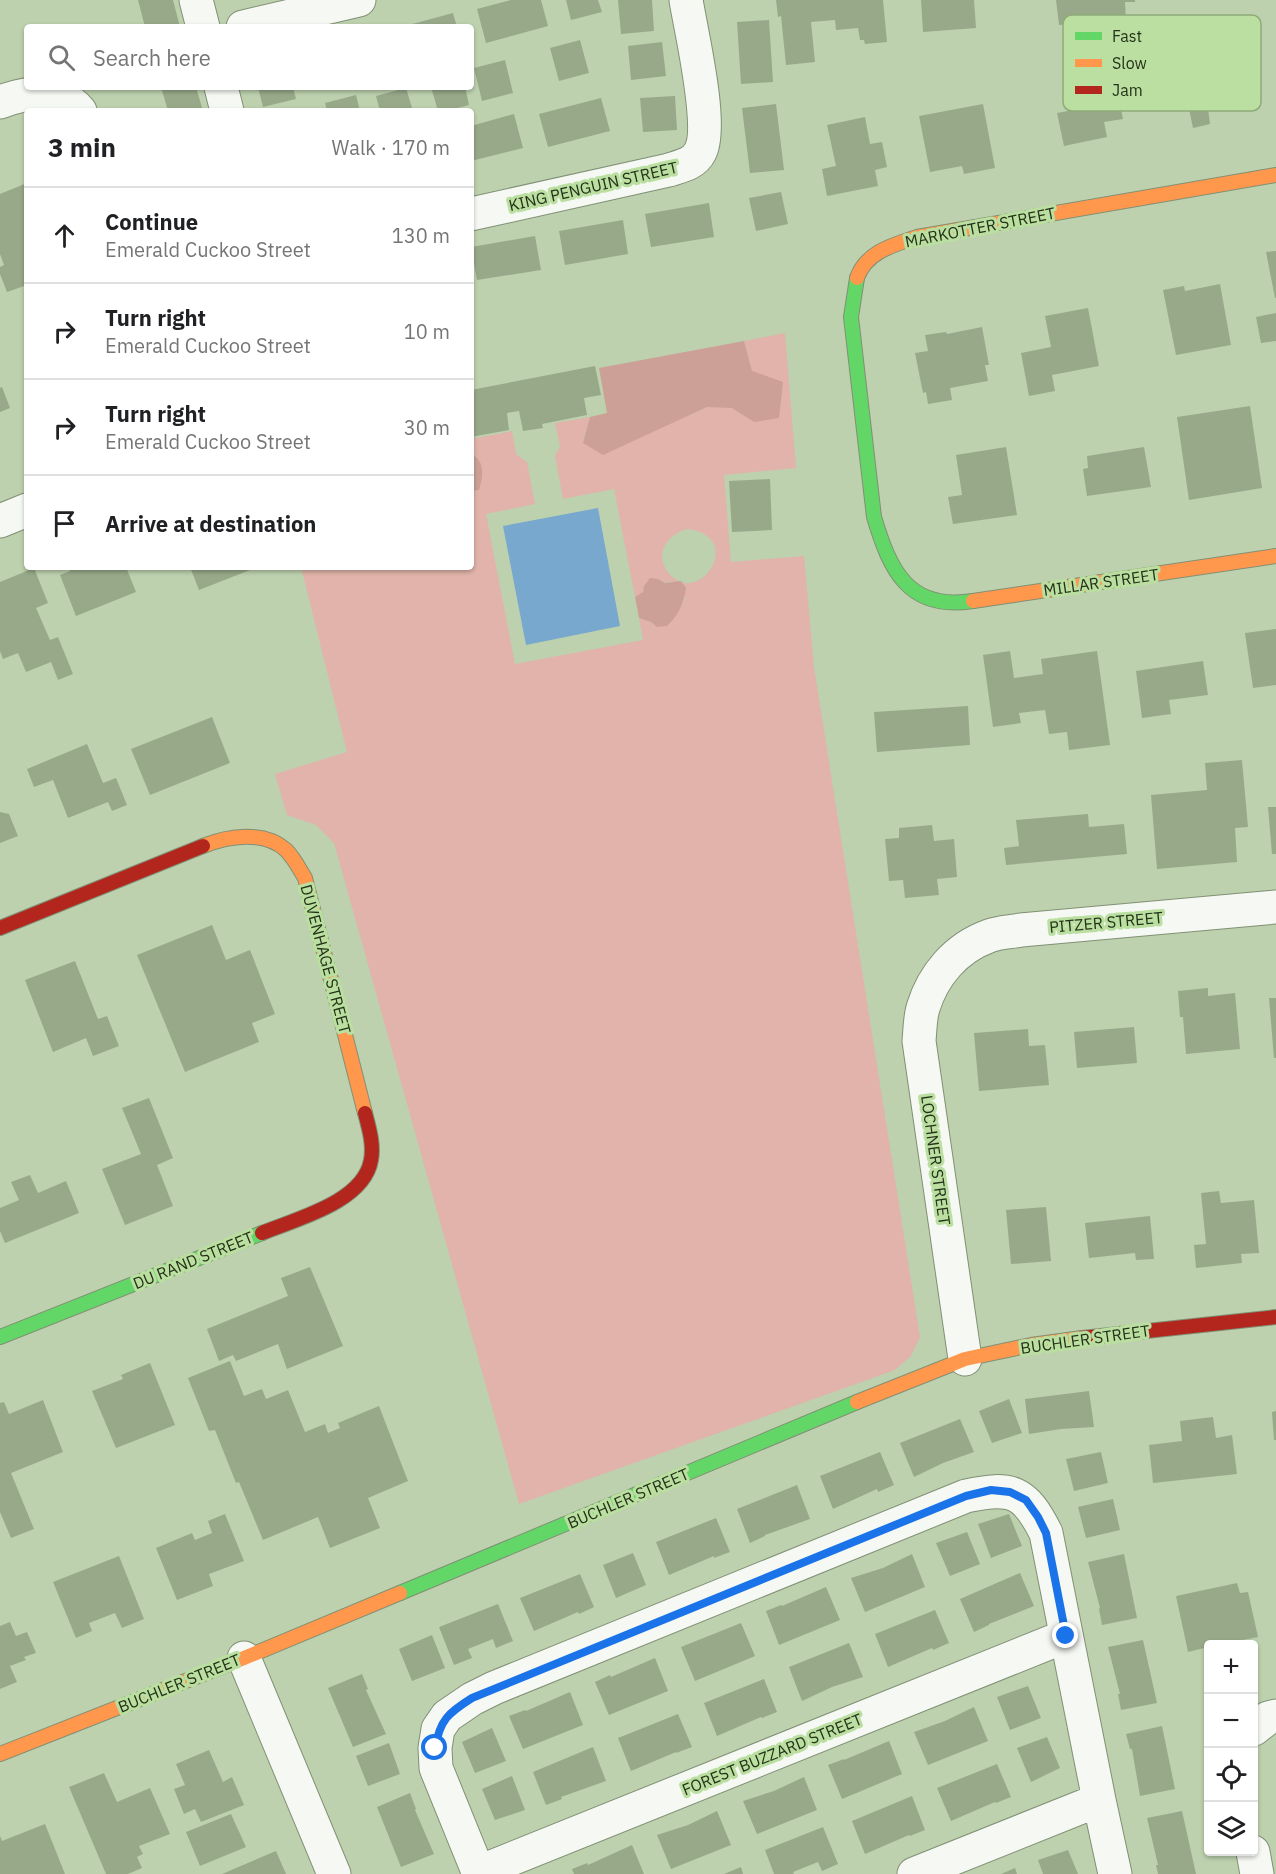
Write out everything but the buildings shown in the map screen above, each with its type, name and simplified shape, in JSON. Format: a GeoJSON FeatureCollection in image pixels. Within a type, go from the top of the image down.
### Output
{"type":"FeatureCollection","features":[{"type":"Feature","properties":{"kind":"street"},"geometry":{"type":"LineString","coordinates":[[196,0],[202,24]]}},
{"type":"Feature","properties":{"kind":"street"},"geometry":{"type":"LineString","coordinates":[[256,24],[359,0]]}},
{"type":"Feature","properties":{"kind":"street","name":"KING PENGUIN STREET"},"geometry":{"type":"LineString","coordinates":[[474,213],[669,171],[692,162],[700,153],[705,139],[706,119],[686,0]]}},
{"type":"Feature","properties":{"kind":"street"},"geometry":{"type":"LineString","coordinates":[[221,90],[226,108]]}},
{"type":"Feature","properties":{"kind":"street"},"geometry":{"type":"LineString","coordinates":[[0,102],[27,93],[45,93],[68,100],[77,108]]}},
{"type":"Feature","properties":{"kind":"street","name":"MARKOTTER STREET"},"geometry":{"type":"LineString","coordinates":[[926,599],[906,583],[891,566],[874,517],[851,317],[852,291],[858,271],[871,257],[891,245],[917,237],[1276,175]]}},
{"type":"Feature","properties":{"kind":"street"},"geometry":{"type":"LineString","coordinates":[[0,521],[24,511]]}},
{"type":"Feature","properties":{"kind":"street","name":"MILLAR STREET"},"geometry":{"type":"LineString","coordinates":[[926,599],[968,602],[1276,556]]}},
{"type":"Feature","properties":{"kind":"street","name":"DUVENHAGE STREET"},"geometry":{"type":"LineString","coordinates":[[0,928],[210,843],[237,837],[259,836],[280,844],[297,862],[305,878],[369,1128],[371,1163]]}},
{"type":"Feature","properties":{"kind":"street","name":"PITZER STREET"},"geometry":{"type":"LineString","coordinates":[[944,964],[964,949],[989,936],[1021,930],[1276,907]]}},
{"type":"Feature","properties":{"kind":"street","name":"LOCHNER STREET"},"geometry":{"type":"LineString","coordinates":[[944,964],[930,988],[922,1010],[919,1041],[965,1359]]}},
{"type":"Feature","properties":{"kind":"street","name":"DU RAND STREET"},"geometry":{"type":"LineString","coordinates":[[0,1337],[329,1206],[348,1194],[362,1179],[371,1163]]}},
{"type":"Feature","properties":{"kind":"street","name":"BUCHLER STREET"},"geometry":{"type":"LineString","coordinates":[[0,1754],[244,1658],[965,1359],[1031,1345],[1104,1334],[1276,1317]]}},
{"type":"Feature","properties":{"kind":"street"},"geometry":{"type":"LineString","coordinates":[[479,1873],[436,1768],[435,1748],[438,1730],[447,1716],[458,1707],[494,1688],[966,1496],[991,1490],[1010,1492],[1026,1500],[1046,1533],[1115,1874]]}},
{"type":"Feature","properties":{"kind":"street","name":"FOREST BUZZARD STREET"},"geometry":{"type":"LineString","coordinates":[[479,1873],[1066,1636]]}},
{"type":"Feature","properties":{"kind":"street"},"geometry":{"type":"LineString","coordinates":[[244,1658],[334,1874]]}},
{"type":"Feature","properties":{"kind":"street"},"geometry":{"type":"LineString","coordinates":[[1258,1726],[1268,1718],[1276,1716]]}},
{"type":"Feature","properties":{"kind":"street"},"geometry":{"type":"LineString","coordinates":[[914,1874],[1099,1800]]}},
{"type":"Feature","properties":{"kind":"street"},"geometry":{"type":"LineString","coordinates":[[1254,1856],[1257,1874]]}},
{"type":"Feature","properties":{"kind":"shaded area"},"geometry":{"type":"Polygon","coordinates":[[[785,333],[796,468],[724,475],[731,562],[804,556],[814,667],[920,1337],[911,1356],[895,1370],[519,1504],[334,843],[316,825],[287,815],[275,774],[347,752],[302,570],[474,570],[474,491],[479,490],[474,438],[512,431],[516,454],[527,462],[535,504],[486,514],[515,664],[643,640],[639,618],[657,627],[681,606],[685,598],[672,581],[665,583],[658,579],[644,586],[643,592],[635,597],[614,489],[563,499],[555,456],[560,446],[555,423],[590,417],[583,442],[603,454],[707,407],[732,407],[754,422],[752,371],[744,341],[785,333]],[[687,529],[680,531],[665,545],[663,564],[667,571],[679,581],[691,583],[703,578],[711,568],[715,556],[714,544],[705,534],[687,529]]]}},
{"type":"Feature","properties":{"kind":"shaded area"},"geometry":{"type":"Polygon","coordinates":[[[744,341],[752,371],[783,382],[779,418],[754,422],[732,408],[707,407],[603,455],[583,443],[590,417],[607,413],[599,368],[744,341]]]}},
{"type":"Feature","properties":{"kind":"shaded area"},"geometry":{"type":"Polygon","coordinates":[[[474,456],[479,461],[482,470],[479,490],[474,491],[474,456]]]}},
{"type":"Feature","properties":{"kind":"shaded area"},"geometry":{"type":"Polygon","coordinates":[[[650,578],[665,583],[681,581],[686,588],[680,609],[667,626],[657,627],[639,618],[635,597],[643,592],[650,578]]]}},
{"type":"Feature","properties":{"kind":"water"},"geometry":{"type":"Polygon","coordinates":[[[598,508],[620,626],[526,645],[503,526],[598,508]]]}},
{"type":"Feature","properties":{"kind":"traffic: fast"},"geometry":{"type":"LineString","coordinates":[[857,278],[851,317],[874,517],[880,536],[895,570],[917,593],[932,600],[973,601]]}},
{"type":"Feature","properties":{"kind":"traffic: fast"},"geometry":{"type":"LineString","coordinates":[[0,1337],[262,1233]]}},
{"type":"Feature","properties":{"kind":"traffic: fast"},"geometry":{"type":"LineString","coordinates":[[400,1593],[857,1402]]}},
{"type":"Feature","properties":{"kind":"traffic: slow"},"geometry":{"type":"LineString","coordinates":[[857,278],[867,262],[881,251],[917,237],[1276,175]]}},
{"type":"Feature","properties":{"kind":"traffic: slow"},"geometry":{"type":"LineString","coordinates":[[973,601],[1276,556]]}},
{"type":"Feature","properties":{"kind":"traffic: slow"},"geometry":{"type":"LineString","coordinates":[[203,846],[234,838],[257,837],[277,844],[292,856],[305,878],[365,1113]]}},
{"type":"Feature","properties":{"kind":"traffic: slow"},"geometry":{"type":"LineString","coordinates":[[857,1402],[965,1359],[1031,1345],[1082,1338]]}},
{"type":"Feature","properties":{"kind":"traffic: slow"},"geometry":{"type":"LineString","coordinates":[[0,1754],[244,1658],[400,1593]]}},
{"type":"Feature","properties":{"kind":"traffic: jam"},"geometry":{"type":"LineString","coordinates":[[0,928],[203,846]]}},
{"type":"Feature","properties":{"kind":"traffic: jam"},"geometry":{"type":"LineString","coordinates":[[262,1233],[327,1207],[356,1187],[366,1175],[372,1154],[371,1136],[365,1113]]}},
{"type":"Feature","properties":{"kind":"traffic: jam"},"geometry":{"type":"LineString","coordinates":[[1082,1338],[1276,1317]]}},
{"type":"Feature","properties":{"kind":"route"},"geometry":{"type":"LineString","coordinates":[[435,1748],[438,1730],[447,1716],[472,1698],[966,1496],[991,1490],[1010,1492],[1026,1500],[1038,1517],[1046,1533],[1066,1636]]}}]}
